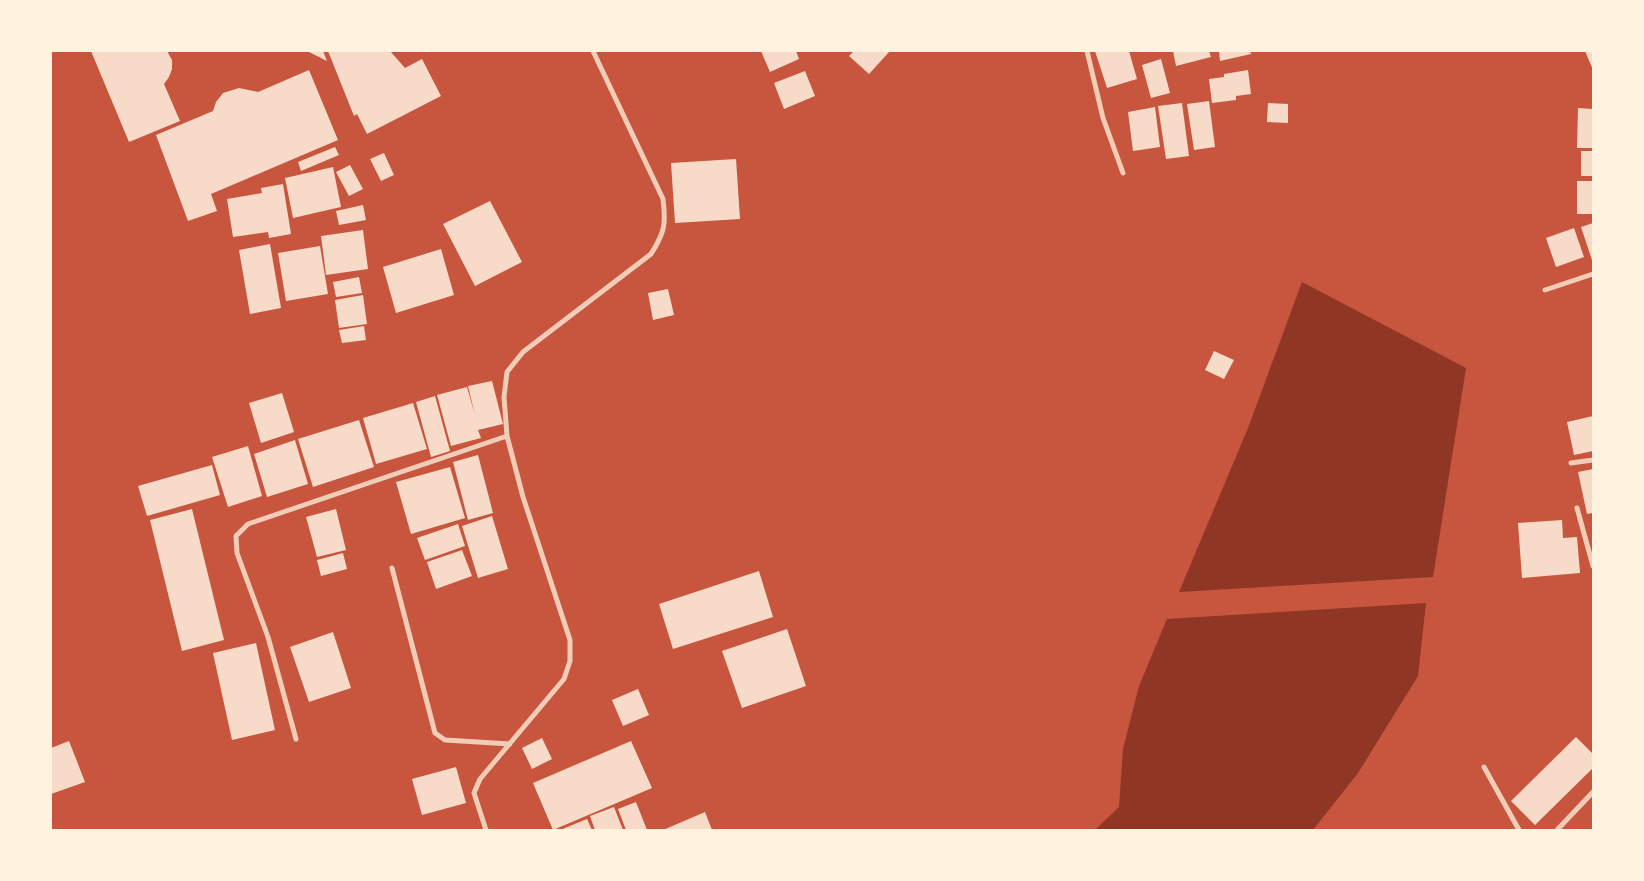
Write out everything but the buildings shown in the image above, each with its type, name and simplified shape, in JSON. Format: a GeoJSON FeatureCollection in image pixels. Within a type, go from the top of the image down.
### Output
{"type":"FeatureCollection","features":[{"type":"Feature","properties":{"kind":"street"},"geometry":{"type":"LineString","coordinates":[[486,830],[474,793],[480,779],[564,679],[570,661],[570,640],[523,497],[507,436],[504,397],[507,372],[523,352],[652,254],[662,238],[665,220],[663,199],[593,51]]}},
{"type":"Feature","properties":{"kind":"street"},"geometry":{"type":"LineString","coordinates":[[1086,51],[1104,118],[1122,173]]}},
{"type":"Feature","properties":{"kind":"street"},"geometry":{"type":"LineString","coordinates":[[1545,290],[1593,274]]}},
{"type":"Feature","properties":{"kind":"street"},"geometry":{"type":"LineString","coordinates":[[296,739],[268,637],[237,553],[236,536],[248,524],[507,436]]}},
{"type":"Feature","properties":{"kind":"street"},"geometry":{"type":"LineString","coordinates":[[1570,463],[1593,460]]}},
{"type":"Feature","properties":{"kind":"street"},"geometry":{"type":"LineString","coordinates":[[1577,508],[1593,566]]}},
{"type":"Feature","properties":{"kind":"street"},"geometry":{"type":"LineString","coordinates":[[392,568],[435,733],[445,740],[510,744]]}},
{"type":"Feature","properties":{"kind":"street"},"geometry":{"type":"LineString","coordinates":[[1484,767],[1519,830]]}},
{"type":"Feature","properties":{"kind":"street"},"geometry":{"type":"LineString","coordinates":[[1557,830],[1593,792]]}},
{"type":"Feature","properties":{"kind":"shaded area"},"geometry":{"type":"Polygon","coordinates":[[[1302,282],[1466,368],[1433,577],[1179,592],[1248,428],[1302,282]]]}},
{"type":"Feature","properties":{"kind":"shaded area"},"geometry":{"type":"Polygon","coordinates":[[[1426,603],[1418,676],[1358,773],[1313,830],[1095,830],[1119,807],[1123,749],[1139,686],[1167,619],[1426,603]]]}}]}
